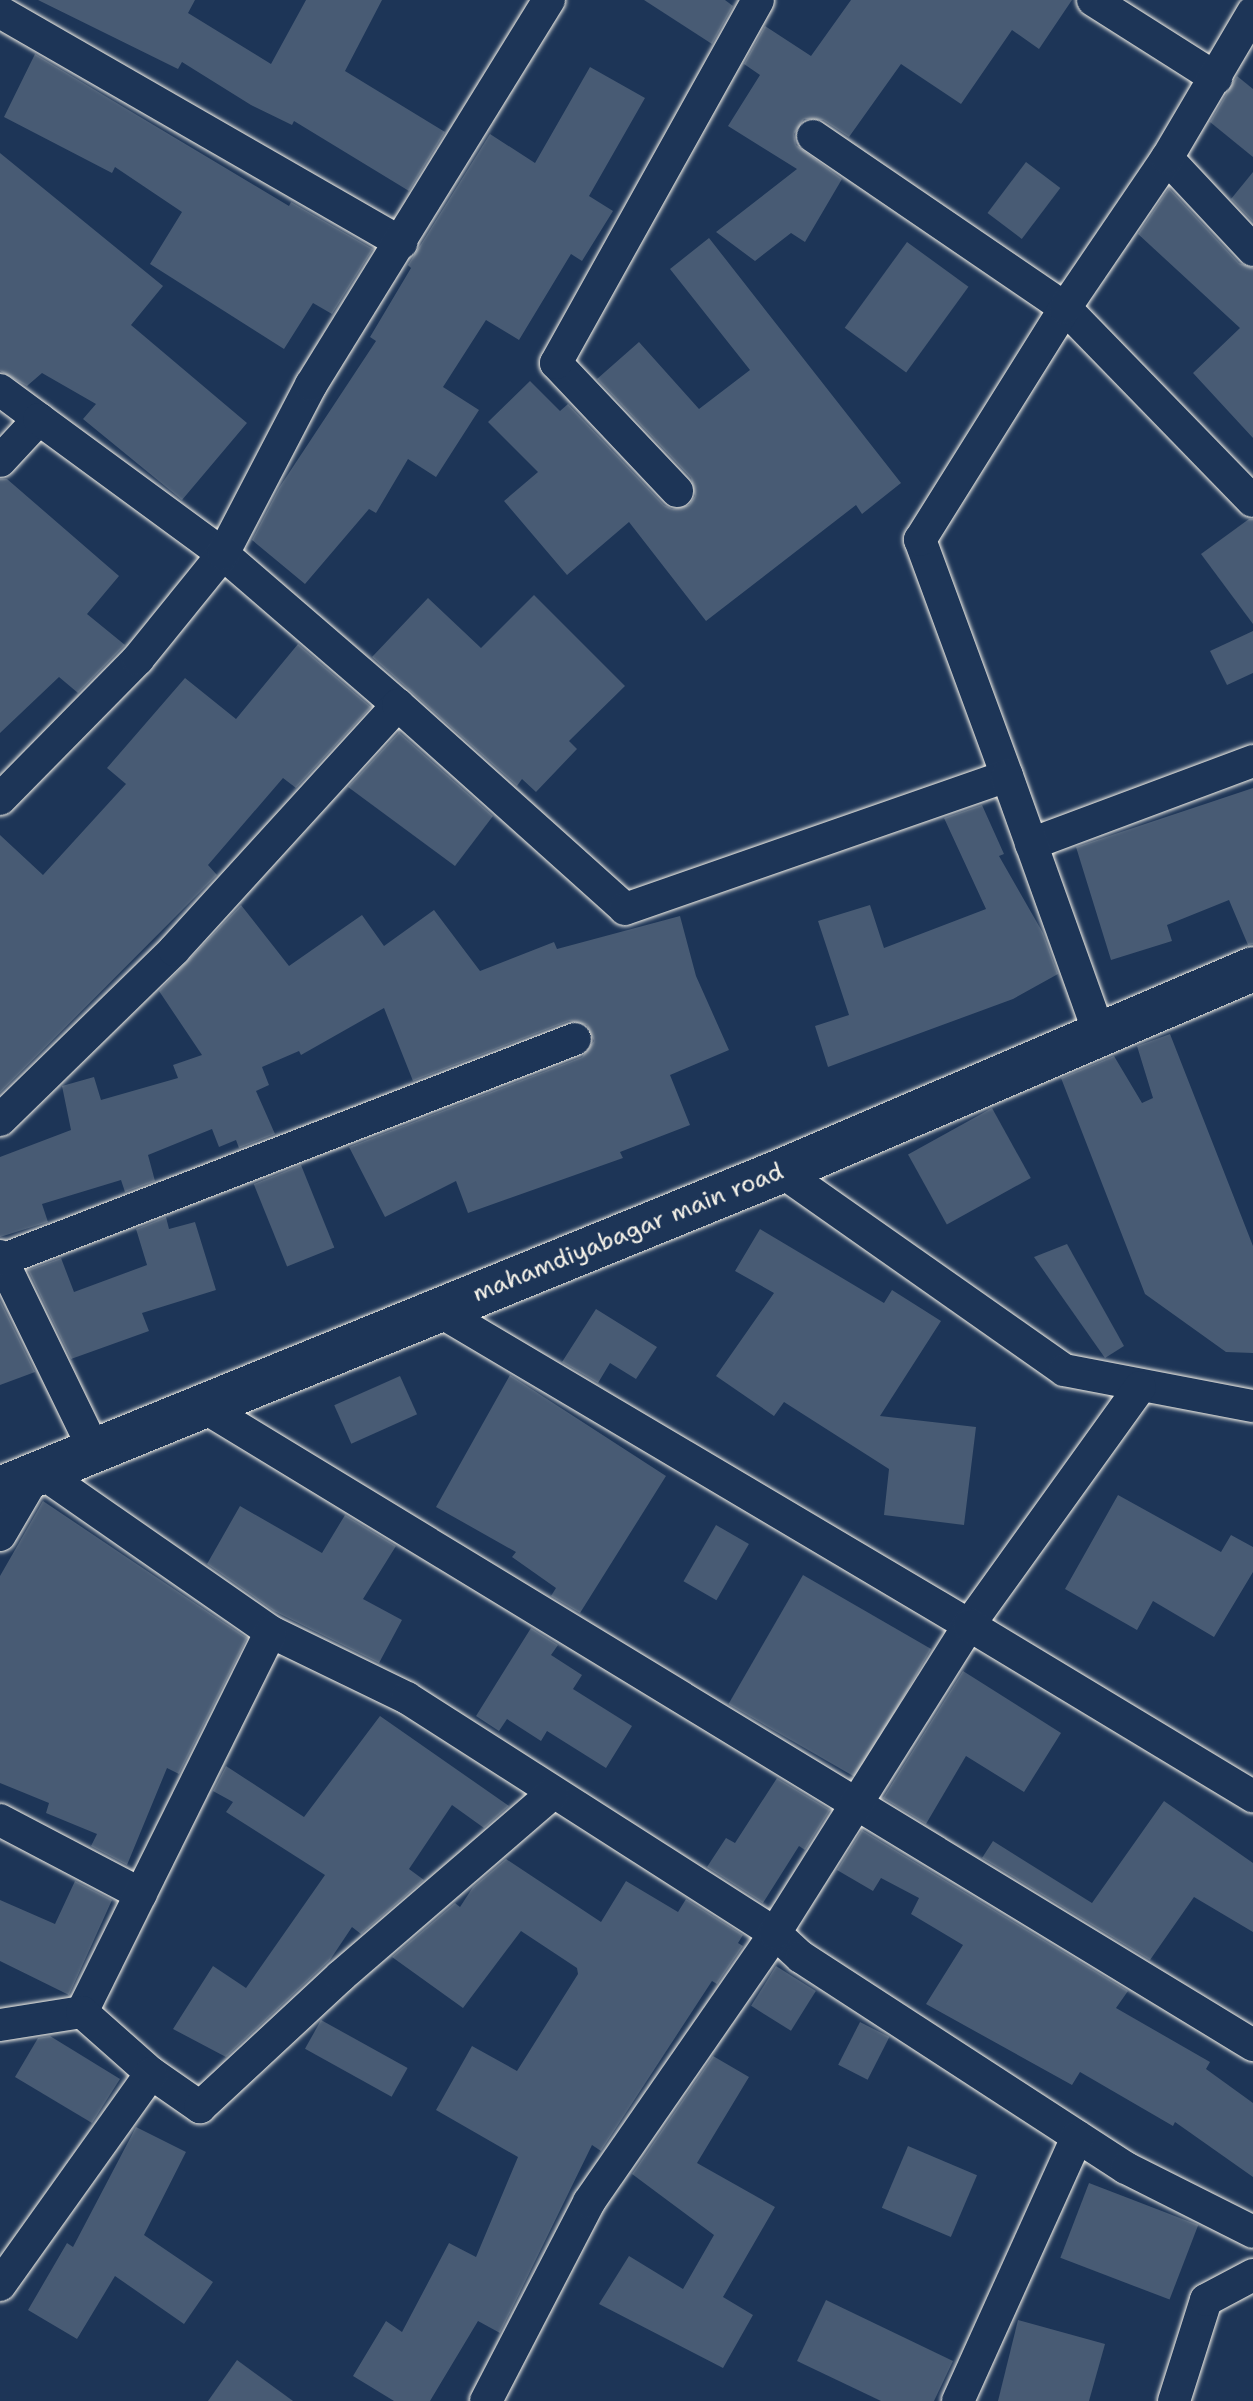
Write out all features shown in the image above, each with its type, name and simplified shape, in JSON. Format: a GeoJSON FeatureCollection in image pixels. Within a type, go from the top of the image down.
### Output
{"type":"FeatureCollection","features":[{"type":"Feature","properties":{"kind":"main road","name":"mahamdiyabagar main road"},"geometry":{"type":"LineString","coordinates":[[19,1479],[95,1452],[781,1171],[1253,969]]}},
{"type":"Feature","properties":{"kind":"street"},"geometry":{"type":"LineString","coordinates":[[677,491],[556,363],[758,0]]}},
{"type":"Feature","properties":{"kind":"street"},"geometry":{"type":"LineString","coordinates":[[1093,0],[1216,78]]}},
{"type":"Feature","properties":{"kind":"street"},"geometry":{"type":"LineString","coordinates":[[0,799],[138,659],[223,554],[311,385],[401,243],[540,3]]}},
{"type":"Feature","properties":{"kind":"street"},"geometry":{"type":"LineString","coordinates":[[0,12],[401,243]]}},
{"type":"Feature","properties":{"kind":"street"},"geometry":{"type":"LineString","coordinates":[[1100,1036],[920,540],[1065,308],[1167,158],[1253,12]]}},
{"type":"Feature","properties":{"kind":"street"},"geometry":{"type":"LineString","coordinates":[[813,136],[1065,308],[1253,501]]}},
{"type":"Feature","properties":{"kind":"street"},"geometry":{"type":"LineString","coordinates":[[1167,158],[1253,250]]}},
{"type":"Feature","properties":{"kind":"street"},"geometry":{"type":"LineString","coordinates":[[0,390],[223,554],[398,705],[625,909],[1007,776]]}},
{"type":"Feature","properties":{"kind":"street"},"geometry":{"type":"LineString","coordinates":[[0,461],[39,419]]}},
{"type":"Feature","properties":{"kind":"street"},"geometry":{"type":"LineString","coordinates":[[0,1120],[174,950],[398,705]]}},
{"type":"Feature","properties":{"kind":"street"},"geometry":{"type":"LineString","coordinates":[[1031,844],[1253,761]]}},
{"type":"Feature","properties":{"kind":"street"},"geometry":{"type":"LineString","coordinates":[[95,1452],[1,1258],[575,1039]]}},
{"type":"Feature","properties":{"kind":"street"},"geometry":{"type":"LineString","coordinates":[[781,1171],[1064,1370],[1140,1387],[1253,1406]]}},
{"type":"Feature","properties":{"kind":"street"},"geometry":{"type":"LineString","coordinates":[[439,1311],[1253,1796]]}},
{"type":"Feature","properties":{"kind":"street"},"geometry":{"type":"LineString","coordinates":[[486,2401],[589,2202],[775,1933],[852,1804],[969,1625],[1140,1387]]}},
{"type":"Feature","properties":{"kind":"street"},"geometry":{"type":"LineString","coordinates":[[204,1407],[852,1804],[1253,2045]]}},
{"type":"Feature","properties":{"kind":"street"},"geometry":{"type":"LineString","coordinates":[[0,1535],[19,1479],[271,1632],[407,1698],[552,1794],[775,1933],[801,1957],[1126,2168],[1253,2232]]}},
{"type":"Feature","properties":{"kind":"street"},"geometry":{"type":"LineString","coordinates":[[82,2012],[271,1632]]}},
{"type":"Feature","properties":{"kind":"street"},"geometry":{"type":"LineString","coordinates":[[82,2012],[151,2073],[200,2107],[341,1976],[552,1794]]}},
{"type":"Feature","properties":{"kind":"street"},"geometry":{"type":"LineString","coordinates":[[0,1820],[141,1894]]}},
{"type":"Feature","properties":{"kind":"street"},"geometry":{"type":"LineString","coordinates":[[0,2025],[82,2012]]}},
{"type":"Feature","properties":{"kind":"street"},"geometry":{"type":"LineString","coordinates":[[0,2285],[151,2073]]}},
{"type":"Feature","properties":{"kind":"street"},"geometry":{"type":"LineString","coordinates":[[958,2401],[1077,2137]]}},
{"type":"Feature","properties":{"kind":"street"},"geometry":{"type":"LineString","coordinates":[[1174,2401],[1206,2300],[1253,2275]]}},
{"type":"Feature","properties":{"kind":"building"},"geometry":{"type":"Polygon","coordinates":[[[38,0],[195,0],[188,13],[271,64],[306,0],[382,0],[345,71],[445,132],[409,191],[294,121],[292,125],[251,105],[182,62],[178,69],[38,0]]]}},
{"type":"Feature","properties":{"kind":"building"},"geometry":{"type":"Polygon","coordinates":[[[644,0],[725,0],[733,6],[712,44],[644,0]]]}},
{"type":"Feature","properties":{"kind":"building"},"geometry":{"type":"Polygon","coordinates":[[[851,0],[1072,0],[1039,49],[1012,30],[961,104],[901,64],[849,137],[823,120],[804,119],[794,134],[796,145],[842,179],[805,242],[791,233],[755,261],[716,232],[797,169],[728,126],[760,75],[744,64],[765,26],[811,56],[851,0]]]}},
{"type":"Feature","properties":{"kind":"building"},"geometry":{"type":"Polygon","coordinates":[[[35,54],[289,206],[291,202],[373,249],[332,314],[313,303],[284,349],[150,264],[182,212],[115,167],[112,173],[4,117],[35,54]]]}},
{"type":"Feature","properties":{"kind":"building"},"geometry":{"type":"Polygon","coordinates":[[[590,67],[645,98],[589,196],[613,211],[582,261],[571,254],[519,340],[486,320],[443,387],[479,410],[436,477],[408,459],[376,513],[369,509],[305,584],[252,540],[279,488],[376,341],[370,337],[411,268],[408,265],[490,134],[535,163],[590,67]]]}},
{"type":"Feature","properties":{"kind":"building"},"geometry":{"type":"Polygon","coordinates":[[[1237,76],[1253,89],[1253,157],[1210,122],[1237,76]]]}},
{"type":"Feature","properties":{"kind":"building"},"geometry":{"type":"Polygon","coordinates":[[[0,153],[163,286],[131,325],[247,423],[182,500],[83,419],[96,404],[42,373],[27,386],[0,371],[0,153]]]}},
{"type":"Feature","properties":{"kind":"building"},"geometry":{"type":"Polygon","coordinates":[[[1026,162],[1060,188],[1022,239],[987,213],[1026,162]]]}},
{"type":"Feature","properties":{"kind":"building"},"geometry":{"type":"Polygon","coordinates":[[[1253,172],[1253,222],[1231,199],[1253,172]]]}},
{"type":"Feature","properties":{"kind":"building"},"geometry":{"type":"Polygon","coordinates":[[[1169,188],[1239,263],[1253,268],[1253,438],[1193,373],[1240,328],[1138,234],[1169,188]]]}},
{"type":"Feature","properties":{"kind":"building"},"geometry":{"type":"Polygon","coordinates":[[[709,238],[901,483],[862,514],[856,505],[706,621],[629,522],[567,575],[504,501],[538,472],[488,422],[530,381],[560,411],[568,404],[664,505],[672,509],[689,505],[695,496],[691,478],[597,379],[639,342],[699,409],[750,370],[670,269],[709,238]]]}},
{"type":"Feature","properties":{"kind":"building"},"geometry":{"type":"Polygon","coordinates":[[[907,242],[968,287],[906,372],[845,328],[907,242]]]}},
{"type":"Feature","properties":{"kind":"building"},"geometry":{"type":"Polygon","coordinates":[[[0,479],[7,479],[119,576],[87,614],[125,645],[78,693],[59,677],[0,733],[0,479]]]}},
{"type":"Feature","properties":{"kind":"building"},"geometry":{"type":"Polygon","coordinates":[[[1253,519],[1253,624],[1201,554],[1253,519]]]}},
{"type":"Feature","properties":{"kind":"building"},"geometry":{"type":"Polygon","coordinates":[[[534,595],[625,686],[569,741],[577,749],[536,792],[522,779],[517,786],[372,657],[428,598],[481,648],[534,595]]]}},
{"type":"Feature","properties":{"kind":"building"},"geometry":{"type":"Polygon","coordinates":[[[1253,631],[1253,673],[1227,685],[1210,651],[1253,631]]]}},
{"type":"Feature","properties":{"kind":"building"},"geometry":{"type":"Polygon","coordinates":[[[298,644],[371,707],[296,788],[283,778],[208,865],[217,875],[0,1093],[0,835],[43,875],[126,784],[107,768],[185,678],[236,719],[298,644]]]}},
{"type":"Feature","properties":{"kind":"building"},"geometry":{"type":"Polygon","coordinates":[[[399,732],[493,816],[455,866],[348,787],[399,732]]]}},
{"type":"Feature","properties":{"kind":"building"},"geometry":{"type":"Polygon","coordinates":[[[1253,788],[1253,944],[1248,945],[1229,900],[1167,925],[1172,941],[1111,960],[1076,847],[1253,788]]]}},
{"type":"Feature","properties":{"kind":"building"},"geometry":{"type":"Polygon","coordinates":[[[982,805],[1004,854],[999,856],[1043,933],[1058,974],[1013,999],[828,1067],[815,1026],[849,1015],[818,921],[870,905],[884,948],[986,909],[944,818],[982,805]]]}},
{"type":"Feature","properties":{"kind":"building"},"geometry":{"type":"Polygon","coordinates":[[[241,905],[289,966],[362,915],[384,946],[434,910],[480,971],[554,942],[557,949],[680,916],[696,976],[729,1050],[670,1075],[690,1125],[620,1152],[623,1158],[468,1213],[456,1181],[385,1217],[349,1147],[582,1057],[594,1041],[587,1025],[569,1021],[413,1081],[384,1008],[301,1055],[299,1051],[262,1067],[269,1085],[256,1091],[275,1134],[239,1148],[236,1140],[219,1147],[212,1129],[148,1155],[155,1181],[125,1192],[121,1180],[42,1204],[48,1222],[0,1237],[0,1157],[71,1130],[62,1086],[94,1077],[101,1100],[178,1078],[173,1065],[202,1055],[159,991],[241,905]]]}},
{"type":"Feature","properties":{"kind":"building"},"geometry":{"type":"Polygon","coordinates":[[[1170,1034],[1253,1246],[1253,1353],[1226,1352],[1145,1294],[1061,1078],[1114,1056],[1142,1103],[1153,1098],[1137,1046],[1170,1034]]]}},
{"type":"Feature","properties":{"kind":"building"},"geometry":{"type":"Polygon","coordinates":[[[992,1108],[1031,1178],[947,1225],[908,1155],[992,1108]]]}},
{"type":"Feature","properties":{"kind":"building"},"geometry":{"type":"Polygon","coordinates":[[[301,1165],[334,1248],[287,1267],[254,1184],[301,1165]]]}},
{"type":"Feature","properties":{"kind":"building"},"geometry":{"type":"Polygon","coordinates":[[[166,1217],[169,1229],[195,1222],[216,1290],[142,1313],[149,1331],[71,1359],[28,1270],[61,1258],[74,1292],[147,1265],[136,1229],[166,1217]]]}},
{"type":"Feature","properties":{"kind":"building"},"geometry":{"type":"Polygon","coordinates":[[[760,1229],[884,1303],[892,1290],[941,1321],[880,1416],[976,1427],[964,1525],[884,1515],[889,1469],[784,1402],[774,1416],[716,1376],[774,1293],[735,1271],[760,1229]]]}},
{"type":"Feature","properties":{"kind":"building"},"geometry":{"type":"Polygon","coordinates":[[[1067,1244],[1124,1346],[1105,1358],[1034,1257],[1067,1244]]]}},
{"type":"Feature","properties":{"kind":"building"},"geometry":{"type":"Polygon","coordinates":[[[0,1300],[35,1372],[0,1385],[0,1300]]]}},
{"type":"Feature","properties":{"kind":"building"},"geometry":{"type":"Polygon","coordinates":[[[596,1309],[657,1347],[636,1379],[610,1363],[598,1383],[562,1362],[596,1309]]]}},
{"type":"Feature","properties":{"kind":"building"},"geometry":{"type":"Polygon","coordinates":[[[510,1375],[666,1476],[580,1613],[551,1596],[556,1588],[512,1557],[516,1552],[436,1507],[510,1375]]]}},
{"type":"Feature","properties":{"kind":"building"},"geometry":{"type":"Polygon","coordinates":[[[400,1376],[417,1414],[351,1444],[334,1405],[400,1376]]]}},
{"type":"Feature","properties":{"kind":"building"},"geometry":{"type":"Polygon","coordinates":[[[1118,1495],[1221,1552],[1231,1535],[1253,1547],[1253,1572],[1214,1637],[1153,1601],[1137,1630],[1065,1589],[1118,1495]]]}},
{"type":"Feature","properties":{"kind":"building"},"geometry":{"type":"Polygon","coordinates":[[[43,1501],[247,1638],[179,1774],[167,1768],[127,1865],[91,1846],[97,1834],[46,1813],[49,1803],[0,1783],[0,1576],[43,1501]]]}},
{"type":"Feature","properties":{"kind":"building"},"geometry":{"type":"Polygon","coordinates":[[[240,1506],[322,1553],[345,1515],[396,1546],[363,1599],[402,1620],[379,1663],[274,1611],[207,1564],[240,1506]]]}},
{"type":"Feature","properties":{"kind":"building"},"geometry":{"type":"Polygon","coordinates":[[[716,1525],[749,1544],[716,1600],[684,1581],[716,1525]]]}},
{"type":"Feature","properties":{"kind":"building"},"geometry":{"type":"Polygon","coordinates":[[[803,1575],[931,1649],[857,1778],[728,1704],[803,1575]]]}},
{"type":"Feature","properties":{"kind":"building"},"geometry":{"type":"Polygon","coordinates":[[[531,1628],[558,1645],[551,1655],[582,1675],[573,1689],[632,1726],[606,1768],[547,1731],[541,1741],[507,1719],[499,1731],[476,1716],[531,1628]]]}},
{"type":"Feature","properties":{"kind":"building"},"geometry":{"type":"Polygon","coordinates":[[[963,1671],[1061,1733],[1024,1792],[966,1756],[926,1824],[883,1798],[963,1671]]]}},
{"type":"Feature","properties":{"kind":"building"},"geometry":{"type":"Polygon","coordinates":[[[380,1716],[509,1806],[484,1828],[452,1805],[409,1869],[424,1880],[361,1934],[352,1927],[330,1960],[226,2057],[173,2029],[213,1966],[246,1988],[325,1875],[226,1812],[233,1802],[213,1791],[226,1766],[304,1817],[380,1716]]]}},
{"type":"Feature","properties":{"kind":"building"},"geometry":{"type":"Polygon","coordinates":[[[777,1778],[830,1810],[805,1850],[799,1846],[763,1903],[707,1867],[726,1838],[735,1843],[777,1778]]]}},
{"type":"Feature","properties":{"kind":"building"},"geometry":{"type":"Polygon","coordinates":[[[1164,1801],[1253,1863],[1253,1932],[1194,1897],[1150,1960],[982,1858],[993,1841],[1092,1903],[1164,1801]]]}},
{"type":"Feature","properties":{"kind":"building"},"geometry":{"type":"Polygon","coordinates":[[[862,1830],[1128,1991],[1116,2008],[1210,2062],[1206,2069],[1253,2103],[1253,2177],[1175,2122],[1173,2126],[1080,2072],[1072,2085],[926,2004],[963,1945],[911,1914],[919,1898],[881,1878],[873,1891],[837,1870],[862,1830]]]}},
{"type":"Feature","properties":{"kind":"building"},"geometry":{"type":"Polygon","coordinates":[[[506,1859],[601,1922],[626,1881],[678,1912],[686,1899],[743,1935],[738,1943],[743,1946],[717,1984],[712,1981],[601,2151],[592,2145],[500,2333],[478,2321],[430,2401],[394,2401],[353,2376],[386,2321],[402,2332],[449,2243],[476,2257],[518,2157],[436,2110],[472,2046],[517,2071],[578,1974],[577,1968],[521,1931],[463,2008],[392,1957],[455,1903],[460,1907],[473,1887],[506,1859]]]}},
{"type":"Feature","properties":{"kind":"building"},"geometry":{"type":"Polygon","coordinates":[[[75,1881],[112,1900],[69,1995],[0,1961],[0,1900],[55,1924],[75,1881]]]}},
{"type":"Feature","properties":{"kind":"building"},"geometry":{"type":"Polygon","coordinates":[[[776,1966],[816,1991],[791,2031],[751,2006],[776,1966]]]}},
{"type":"Feature","properties":{"kind":"building"},"geometry":{"type":"Polygon","coordinates":[[[321,2020],[408,2068],[392,2097],[305,2049],[321,2020]]]}},
{"type":"Feature","properties":{"kind":"building"},"geometry":{"type":"Polygon","coordinates":[[[860,2022],[889,2037],[868,2080],[838,2065],[860,2022]]]}},
{"type":"Feature","properties":{"kind":"building"},"geometry":{"type":"Polygon","coordinates":[[[50,2036],[120,2079],[92,2123],[15,2077],[38,2038],[50,2036]]]}},
{"type":"Feature","properties":{"kind":"building"},"geometry":{"type":"Polygon","coordinates":[[[713,2056],[749,2077],[697,2163],[775,2207],[723,2297],[753,2315],[723,2368],[599,2304],[629,2256],[683,2289],[714,2235],[632,2174],[713,2056]]]}},
{"type":"Feature","properties":{"kind":"building"},"geometry":{"type":"Polygon","coordinates":[[[136,2127],[186,2152],[144,2235],[213,2282],[184,2324],[115,2276],[77,2339],[28,2310],[67,2243],[73,2247],[136,2127]]]}},
{"type":"Feature","properties":{"kind":"building"},"geometry":{"type":"Polygon","coordinates":[[[908,2146],[977,2175],[951,2237],[882,2208],[908,2146]]]}},
{"type":"Feature","properties":{"kind":"building"},"geometry":{"type":"Polygon","coordinates":[[[1089,2183],[1198,2225],[1170,2300],[1060,2258],[1089,2183]]]}},
{"type":"Feature","properties":{"kind":"building"},"geometry":{"type":"Polygon","coordinates":[[[826,2300],[953,2361],[934,2401],[881,2401],[797,2361],[826,2300]]]}},
{"type":"Feature","properties":{"kind":"building"},"geometry":{"type":"Polygon","coordinates":[[[1018,2320],[1105,2344],[1089,2401],[998,2401],[1018,2320]]]}},
{"type":"Feature","properties":{"kind":"building"},"geometry":{"type":"Polygon","coordinates":[[[237,2360],[293,2401],[208,2401],[237,2360]]]}}]}
